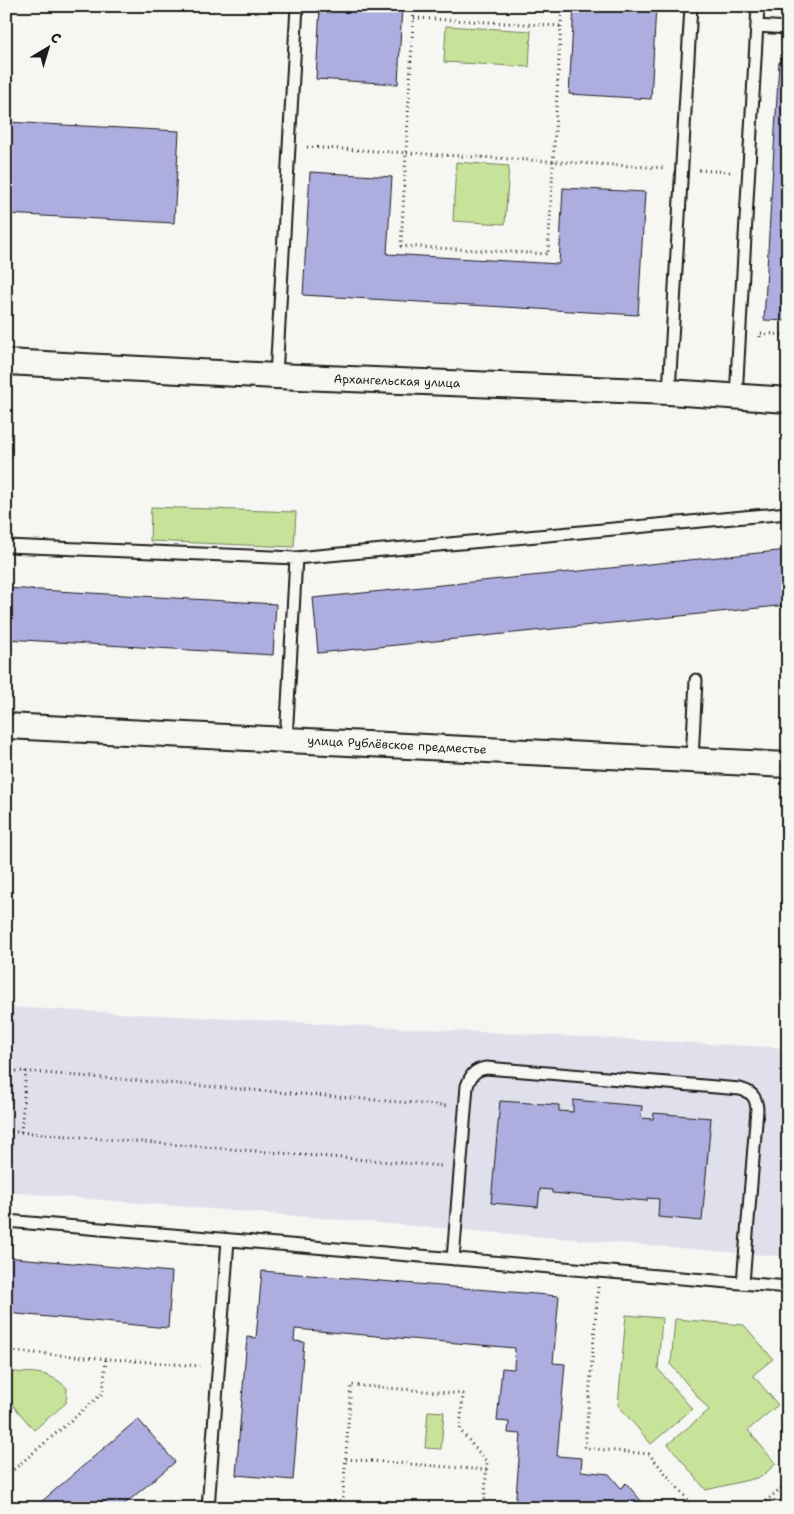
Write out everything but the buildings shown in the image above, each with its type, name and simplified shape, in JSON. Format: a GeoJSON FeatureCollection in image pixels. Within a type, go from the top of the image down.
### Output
{"type":"FeatureCollection","features":[{"type":"Feature","properties":{"kind":"street","name":"Архангельская улица"},"geometry":{"type":"LineString","coordinates":[[6,362],[276,376],[669,392],[788,400]]}},
{"type":"Feature","properties":{"kind":"street","name":"улица Рублёвское предместье"},"geometry":{"type":"LineString","coordinates":[[6,726],[788,765]]}},
{"type":"Feature","properties":{"kind":"lane"},"geometry":{"type":"LineString","coordinates":[[276,376],[297,6]]}},
{"type":"Feature","properties":{"kind":"lane"},"geometry":{"type":"LineString","coordinates":[[669,392],[691,6]]}},
{"type":"Feature","properties":{"kind":"lane"},"geometry":{"type":"LineString","coordinates":[[736,397],[758,6]]}},
{"type":"Feature","properties":{"kind":"lane"},"geometry":{"type":"LineString","coordinates":[[757,26],[788,28]]}},
{"type":"Feature","properties":{"kind":"lane"},"geometry":{"type":"LineString","coordinates":[[6,546],[296,558],[788,514]]}},
{"type":"Feature","properties":{"kind":"lane"},"geometry":{"type":"LineString","coordinates":[[286,740],[296,558]]}},
{"type":"Feature","properties":{"kind":"lane"},"geometry":{"type":"LineString","coordinates":[[692,760],[696,680]]}},
{"type":"Feature","properties":{"kind":"lane"},"geometry":{"type":"LineString","coordinates":[[453,1259],[467,1086],[470,1076],[477,1069],[486,1068],[740,1089],[750,1092],[756,1100],[757,1109],[743,1283]]}},
{"type":"Feature","properties":{"kind":"lane"},"geometry":{"type":"LineString","coordinates":[[6,1221],[788,1287]]}},
{"type":"Feature","properties":{"kind":"lane"},"geometry":{"type":"LineString","coordinates":[[208,1508],[228,1240]]}},
{"type":"Feature","properties":{"kind":"path"},"geometry":{"type":"LineString","coordinates":[[414,6],[401,246],[548,254],[562,6]]}},
{"type":"Feature","properties":{"kind":"path"},"geometry":{"type":"LineString","coordinates":[[414,18],[561,26]]}},
{"type":"Feature","properties":{"kind":"path"},"geometry":{"type":"LineString","coordinates":[[315,148],[640,167]]}},
{"type":"Feature","properties":{"kind":"path"},"geometry":{"type":"LineString","coordinates":[[760,341],[760,333],[788,335]]}},
{"type":"Feature","properties":{"kind":"path"},"geometry":{"type":"LineString","coordinates":[[6,1070],[465,1108]]}},
{"type":"Feature","properties":{"kind":"path"},"geometry":{"type":"LineString","coordinates":[[21,1132],[26,1071]]}},
{"type":"Feature","properties":{"kind":"path"},"geometry":{"type":"LineString","coordinates":[[6,1130],[460,1168]]}},
{"type":"Feature","properties":{"kind":"path"},"geometry":{"type":"LineString","coordinates":[[600,1271],[585,1448],[649,1454],[695,1508]]}},
{"type":"Feature","properties":{"kind":"path"},"geometry":{"type":"LineString","coordinates":[[6,1353],[9,1351],[218,1367]]}},
{"type":"Feature","properties":{"kind":"path"},"geometry":{"type":"LineString","coordinates":[[6,1476],[103,1393],[106,1358]]}},
{"type":"Feature","properties":{"kind":"path"},"geometry":{"type":"LineString","coordinates":[[342,1508],[351,1386],[463,1394],[460,1430],[487,1462],[484,1508]]}},
{"type":"Feature","properties":{"kind":"path"},"geometry":{"type":"LineString","coordinates":[[788,1427],[782,1432],[788,1439]]}},
{"type":"Feature","properties":{"kind":"path"},"geometry":{"type":"LineString","coordinates":[[346,1459],[487,1470]]}},
{"type":"Feature","properties":{"kind":"path"},"geometry":{"type":"LineString","coordinates":[[758,1508],[788,1482]]}},
{"type":"Feature","properties":{"kind":"shaded area"},"geometry":{"type":"Polygon","coordinates":[[[6,1007],[788,1048],[788,1257],[6,1192],[6,1007]]]}},
{"type":"Feature","properties":{"kind":"green space"},"geometry":{"type":"Polygon","coordinates":[[[446,26],[531,31],[529,67],[444,62],[446,26]]]}},
{"type":"Feature","properties":{"kind":"green space"},"geometry":{"type":"Polygon","coordinates":[[[456,162],[509,166],[505,224],[453,221],[456,162]]]}},
{"type":"Feature","properties":{"kind":"green space"},"geometry":{"type":"Polygon","coordinates":[[[151,507],[296,512],[294,547],[150,541],[151,507]]]}},
{"type":"Feature","properties":{"kind":"green space"},"geometry":{"type":"Polygon","coordinates":[[[626,1315],[662,1318],[658,1369],[692,1409],[651,1444],[618,1405],[626,1315]]]}},
{"type":"Feature","properties":{"kind":"green space"},"geometry":{"type":"Polygon","coordinates":[[[675,1319],[744,1325],[773,1359],[753,1375],[778,1405],[748,1430],[776,1464],[761,1477],[706,1490],[668,1444],[709,1410],[671,1365],[675,1319]]]}},
{"type":"Feature","properties":{"kind":"green space"},"geometry":{"type":"Polygon","coordinates":[[[13,1372],[42,1374],[54,1378],[67,1388],[66,1403],[34,1430],[12,1404],[6,1408],[6,1378],[13,1372]]]}},
{"type":"Feature","properties":{"kind":"green space"},"geometry":{"type":"Polygon","coordinates":[[[428,1411],[444,1412],[441,1449],[425,1448],[428,1411]]]}}]}
